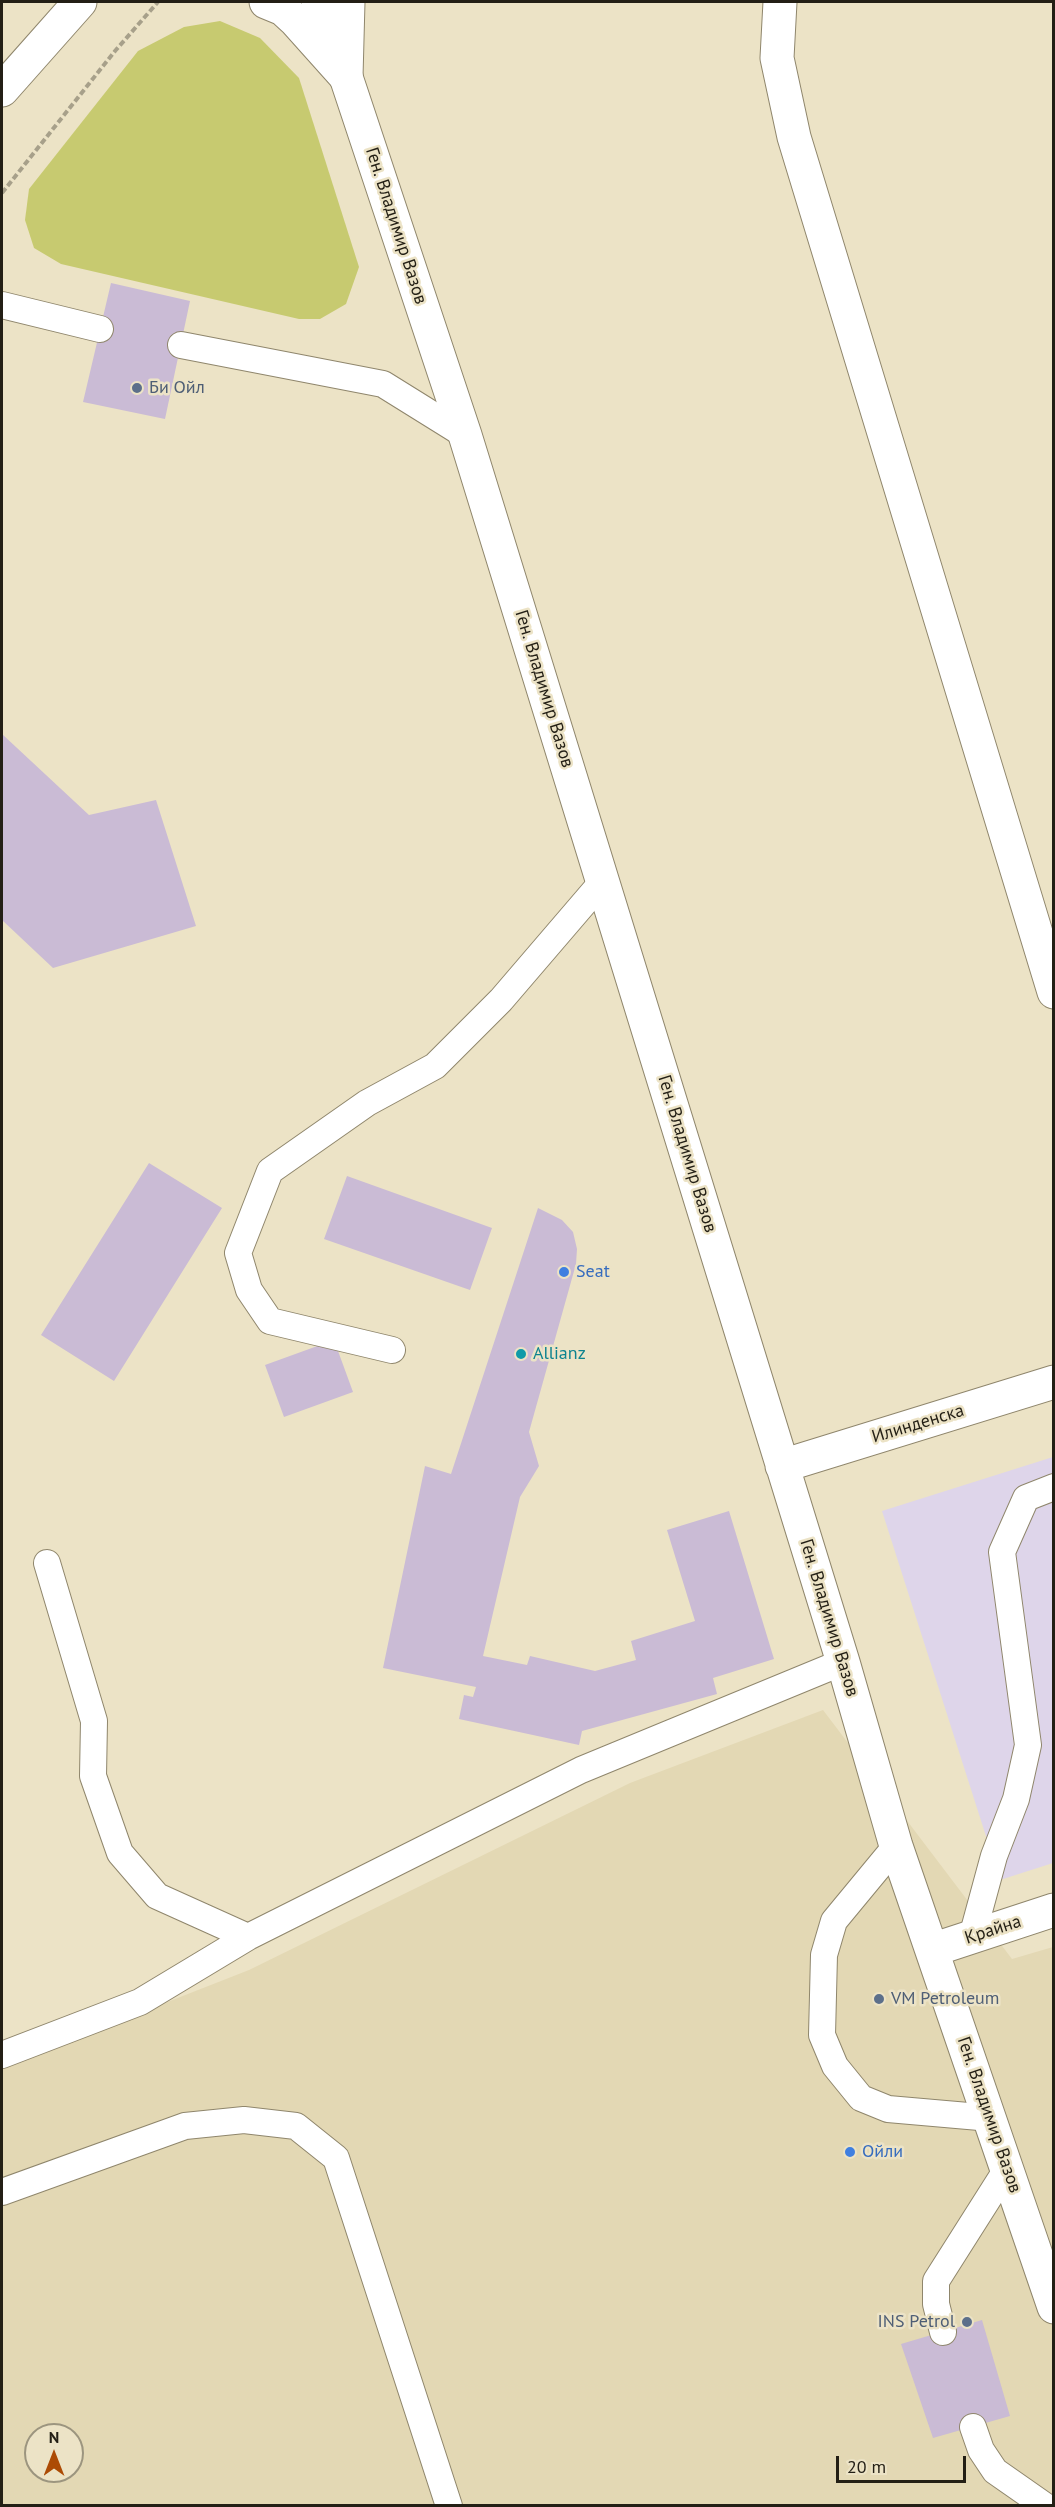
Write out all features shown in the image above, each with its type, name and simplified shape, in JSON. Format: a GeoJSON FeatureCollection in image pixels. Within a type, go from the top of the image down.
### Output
{"type":"FeatureCollection","features":[{"type":"Feature","properties":{"kind":"street"},"geometry":{"type":"LineString","coordinates":[[2,90],[81,2]]}},
{"type":"Feature","properties":{"kind":"street"},"geometry":{"type":"LineString","coordinates":[[266,2],[283,9],[295,20],[346,77]]}},
{"type":"Feature","properties":{"kind":"street","name":"Ген. Владимир Вазов"},"geometry":{"type":"LineString","coordinates":[[318,2],[346,77],[465,435],[843,1662],[896,1846],[991,2118],[1053,2307]]}},
{"type":"Feature","properties":{"kind":"street"},"geometry":{"type":"LineString","coordinates":[[346,77],[348,2]]}},
{"type":"Feature","properties":{"kind":"street"},"geometry":{"type":"LineString","coordinates":[[780,2],[777,58],[794,137],[1053,992]]}},
{"type":"Feature","properties":{"kind":"street","name":"Илинденска"},"geometry":{"type":"LineString","coordinates":[[782,1466],[1053,1382]]}},
{"type":"Feature","properties":{"kind":"street","name":"Крайна"},"geometry":{"type":"LineString","coordinates":[[932,1950],[1053,1910]]}},
{"type":"Feature","properties":{"kind":"lane"},"geometry":{"type":"LineString","coordinates":[[2,305],[100,329]]}},
{"type":"Feature","properties":{"kind":"lane"},"geometry":{"type":"LineString","coordinates":[[181,345],[383,384],[465,435]]}},
{"type":"Feature","properties":{"kind":"lane"},"geometry":{"type":"LineString","coordinates":[[392,1350],[270,1321],[249,1290],[238,1253],[270,1171],[367,1103],[435,1066],[501,1000],[603,881]]}},
{"type":"Feature","properties":{"kind":"lane"},"geometry":{"type":"LineString","coordinates":[[972,1937],[994,1856],[1016,1799],[1028,1745],[1002,1552],[1026,1498],[1053,1487]]}},
{"type":"Feature","properties":{"kind":"lane"},"geometry":{"type":"LineString","coordinates":[[47,1563],[94,1721],[93,1776],[120,1854],[157,1896],[248,1937]]}},
{"type":"Feature","properties":{"kind":"lane"},"geometry":{"type":"LineString","coordinates":[[2,2055],[140,2001],[248,1937],[581,1770],[843,1662]]}},
{"type":"Feature","properties":{"kind":"lane"},"geometry":{"type":"LineString","coordinates":[[896,1846],[834,1921],[824,1954],[822,2036],[835,2067],[861,2098],[888,2109],[991,2118]]}},
{"type":"Feature","properties":{"kind":"lane"},"geometry":{"type":"LineString","coordinates":[[2,2192],[185,2126],[244,2120],[296,2126],[336,2158],[449,2505]]}},
{"type":"Feature","properties":{"kind":"lane"},"geometry":{"type":"LineString","coordinates":[[943,2332],[936,2304],[936,2281],[1007,2169]]}},
{"type":"Feature","properties":{"kind":"lane"},"geometry":{"type":"LineString","coordinates":[[973,2427],[981,2450],[995,2471],[1045,2505]]}},
{"type":"Feature","properties":{"kind":"path"},"geometry":{"type":"LineString","coordinates":[[2,193],[158,2]]}},
{"type":"Feature","properties":{"kind":"shaded area"},"geometry":{"type":"Polygon","coordinates":[[[1053,1457],[1053,1863],[1000,1880],[882,1511],[1053,1457]]]}},
{"type":"Feature","properties":{"kind":"shaded area"},"geometry":{"type":"Polygon","coordinates":[[[823,1710],[1012,1959],[1053,1947],[1053,2505],[2,2506],[2,2067],[249,1970],[630,1783],[823,1710]]]}},
{"type":"Feature","properties":{"kind":"green space"},"geometry":{"type":"Polygon","coordinates":[[[220,21],[260,38],[299,78],[359,267],[346,304],[320,319],[299,319],[61,264],[34,248],[25,220],[29,189],[138,51],[184,27],[220,21]]]}},
{"type":"Feature","properties":{"kind":"building"},"geometry":{"type":"Polygon","coordinates":[[[111,283],[190,301],[165,419],[83,402],[111,283]]]}},
{"type":"Feature","properties":{"kind":"building"},"geometry":{"type":"Polygon","coordinates":[[[2,734],[89,815],[156,800],[196,926],[53,968],[2,920],[2,734]]]}},
{"type":"Feature","properties":{"kind":"building"},"geometry":{"type":"Polygon","coordinates":[[[149,1163],[222,1208],[114,1381],[41,1335],[149,1163]]]}},
{"type":"Feature","properties":{"kind":"building"},"geometry":{"type":"Polygon","coordinates":[[[347,1176],[492,1228],[470,1290],[324,1239],[347,1176]]]}},
{"type":"Feature","properties":{"kind":"building"},"geometry":{"type":"Polygon","coordinates":[[[538,1208],[562,1220],[573,1232],[577,1249],[576,1264],[529,1432],[539,1466],[520,1497],[483,1656],[527,1665],[530,1656],[595,1671],[636,1660],[631,1641],[695,1621],[667,1530],[729,1511],[774,1659],[713,1678],[717,1694],[582,1731],[579,1745],[459,1719],[464,1695],[473,1697],[476,1687],[383,1668],[425,1466],[451,1474],[538,1208]]]}},
{"type":"Feature","properties":{"kind":"building"},"geometry":{"type":"Polygon","coordinates":[[[334,1340],[353,1392],[284,1417],[265,1365],[334,1340]]]}},
{"type":"Feature","properties":{"kind":"building"},"geometry":{"type":"Polygon","coordinates":[[[982,2320],[1010,2416],[933,2438],[901,2344],[982,2320]]]}},
{"type":"Feature","properties":{"kind":"place","name":"Би Ойл"},"geometry":{"type":"Point","coordinates":[137,388]}},
{"type":"Feature","properties":{"kind":"place","name":"Seat"},"geometry":{"type":"Point","coordinates":[564,1272]}},
{"type":"Feature","properties":{"kind":"place","name":"Allianz"},"geometry":{"type":"Point","coordinates":[521,1354]}},
{"type":"Feature","properties":{"kind":"place","name":"VM Petroleum"},"geometry":{"type":"Point","coordinates":[879,1999]}},
{"type":"Feature","properties":{"kind":"place","name":"Ойли"},"geometry":{"type":"Point","coordinates":[850,2152]}},
{"type":"Feature","properties":{"kind":"place","name":"INS Petrol"},"geometry":{"type":"Point","coordinates":[967,2322]}}]}
